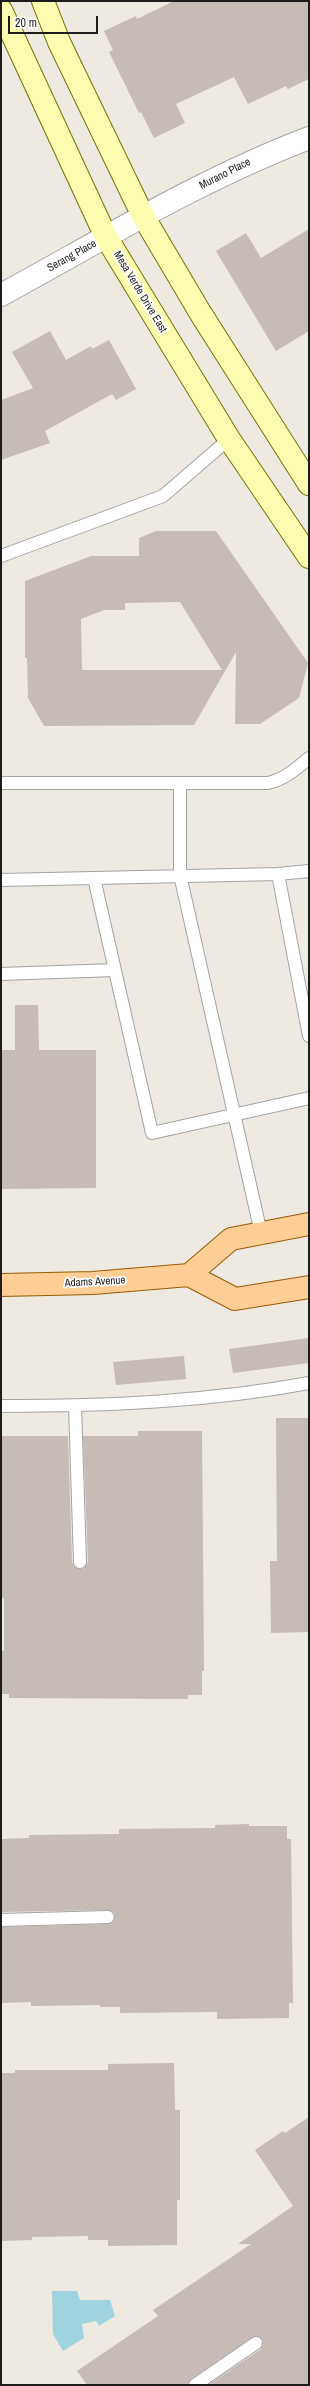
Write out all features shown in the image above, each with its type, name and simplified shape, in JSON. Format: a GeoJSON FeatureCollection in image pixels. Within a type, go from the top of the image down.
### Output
{"type":"FeatureCollection","features":[{"type":"Feature","properties":{"kind":"main road"},"geometry":{"type":"LineString","coordinates":[[309,1224],[231,1239],[189,1275],[235,1299],[309,1287]]}},
{"type":"Feature","properties":{"kind":"main road","name":"Adams Avenue"},"geometry":{"type":"LineString","coordinates":[[1,1285],[93,1283],[189,1275]]}},
{"type":"Feature","properties":{"kind":"street"},"geometry":{"type":"LineString","coordinates":[[43,1],[59,42],[143,216],[201,314],[309,484]]}},
{"type":"Feature","properties":{"kind":"street","name":"Mesa Verde Drive East"},"geometry":{"type":"LineString","coordinates":[[1,10],[106,237],[228,438],[309,557]]}},
{"type":"Feature","properties":{"kind":"street","name":"Murano Place"},"geometry":{"type":"LineString","coordinates":[[143,216],[244,164],[309,138]]}},
{"type":"Feature","properties":{"kind":"street","name":"Serang Place"},"geometry":{"type":"LineString","coordinates":[[1,295],[143,216]]}},
{"type":"Feature","properties":{"kind":"lane"},"geometry":{"type":"LineString","coordinates":[[1,556],[162,496],[228,438]]}},
{"type":"Feature","properties":{"kind":"lane"},"geometry":{"type":"LineString","coordinates":[[1,783],[268,783],[280,780],[309,758]]}},
{"type":"Feature","properties":{"kind":"lane"},"geometry":{"type":"LineString","coordinates":[[180,783],[180,875],[260,1233]]}},
{"type":"Feature","properties":{"kind":"lane"},"geometry":{"type":"LineString","coordinates":[[1,880],[278,874],[309,871]]}},
{"type":"Feature","properties":{"kind":"lane"},"geometry":{"type":"LineString","coordinates":[[278,874],[309,1036]]}},
{"type":"Feature","properties":{"kind":"lane"},"geometry":{"type":"LineString","coordinates":[[94,878],[152,1133],[234,1116],[309,1098]]}},
{"type":"Feature","properties":{"kind":"lane"},"geometry":{"type":"LineString","coordinates":[[1,974],[115,970]]}},
{"type":"Feature","properties":{"kind":"lane"},"geometry":{"type":"LineString","coordinates":[[1,1406],[75,1406],[200,1399],[249,1394],[309,1383]]}},
{"type":"Feature","properties":{"kind":"lane"},"geometry":{"type":"LineString","coordinates":[[75,1406],[80,1562]]}},
{"type":"Feature","properties":{"kind":"lane"},"geometry":{"type":"LineString","coordinates":[[1,1920],[108,1917]]}},
{"type":"Feature","properties":{"kind":"lane"},"geometry":{"type":"LineString","coordinates":[[195,2385],[256,2343]]}},
{"type":"Feature","properties":{"kind":"water"},"geometry":{"type":"Polygon","coordinates":[[[52,2291],[77,2291],[80,2300],[110,2300],[115,2316],[99,2326],[96,2321],[82,2324],[84,2338],[63,2351],[53,2334],[52,2291]]]}},
{"type":"Feature","properties":{"kind":"building"},"geometry":{"type":"Polygon","coordinates":[[[174,1],[309,1],[309,79],[288,89],[286,86],[248,104],[234,77],[176,104],[185,123],[154,138],[141,112],[139,113],[109,52],[113,50],[104,31],[136,16],[137,19],[174,1]]]}},
{"type":"Feature","properties":{"kind":"building"},"geometry":{"type":"Polygon","coordinates":[[[309,229],[309,331],[276,351],[216,251],[246,233],[261,258],[309,229]]]}},
{"type":"Feature","properties":{"kind":"building"},"geometry":{"type":"Polygon","coordinates":[[[50,331],[66,360],[91,346],[92,349],[109,340],[136,389],[116,400],[112,394],[45,431],[50,443],[1,460],[1,400],[33,388],[12,352],[50,331]]]}},
{"type":"Feature","properties":{"kind":"building"},"geometry":{"type":"Polygon","coordinates":[[[156,531],[216,531],[308,663],[299,698],[260,724],[235,724],[236,652],[194,725],[44,726],[28,698],[27,658],[25,658],[25,581],[91,556],[139,556],[139,538],[156,531]],[[180,602],[125,603],[125,610],[104,610],[81,619],[82,670],[222,670],[180,602]]]}},
{"type":"Feature","properties":{"kind":"building"},"geometry":{"type":"Polygon","coordinates":[[[15,1005],[38,1005],[39,1050],[96,1050],[96,1188],[1,1189],[1,1050],[15,1050],[15,1005]]]}},
{"type":"Feature","properties":{"kind":"building"},"geometry":{"type":"Polygon","coordinates":[[[309,1338],[309,1363],[233,1373],[229,1349],[309,1338]]]}},
{"type":"Feature","properties":{"kind":"building"},"geometry":{"type":"Polygon","coordinates":[[[184,1356],[186,1379],[116,1385],[113,1362],[184,1356]]]}},
{"type":"Feature","properties":{"kind":"building"},"geometry":{"type":"Polygon","coordinates":[[[276,1418],[309,1418],[309,1632],[271,1633],[270,1561],[277,1561],[276,1418]]]}},
{"type":"Feature","properties":{"kind":"building"},"geometry":{"type":"Polygon","coordinates":[[[138,1431],[202,1431],[204,1671],[202,1671],[202,1695],[188,1695],[188,1699],[9,1698],[9,1694],[1,1694],[1,1651],[4,1651],[4,1598],[1,1598],[1,1436],[68,1436],[72,1562],[74,1566],[80,1569],[84,1568],[88,1562],[83,1436],[138,1436],[138,1431]]]}},
{"type":"Feature","properties":{"kind":"building"},"geometry":{"type":"Polygon","coordinates":[[[249,1824],[249,1826],[287,1826],[287,1839],[291,1839],[293,2003],[289,2003],[289,2018],[217,2019],[217,2012],[120,2013],[120,2007],[100,2007],[100,2005],[31,2006],[31,2002],[1,2003],[1,1927],[108,1924],[112,1923],[115,1917],[114,1913],[108,1910],[1,1912],[1,1839],[29,1838],[29,1835],[119,1834],[119,1829],[215,1828],[215,1825],[249,1824]]]}},
{"type":"Feature","properties":{"kind":"building"},"geometry":{"type":"Polygon","coordinates":[[[174,2063],[175,2110],[180,2110],[180,2200],[177,2200],[177,2245],[108,2246],[108,2240],[88,2240],[88,2236],[32,2237],[32,2240],[1,2241],[2,2073],[15,2073],[15,2070],[108,2070],[108,2064],[174,2063]]]}},
{"type":"Feature","properties":{"kind":"building"},"geometry":{"type":"Polygon","coordinates":[[[309,2117],[309,2385],[208,2385],[261,2349],[263,2343],[262,2339],[256,2336],[191,2379],[188,2385],[87,2385],[77,2371],[158,2316],[153,2310],[251,2244],[238,2244],[293,2206],[255,2150],[283,2131],[285,2133],[309,2117]]]}}]}
